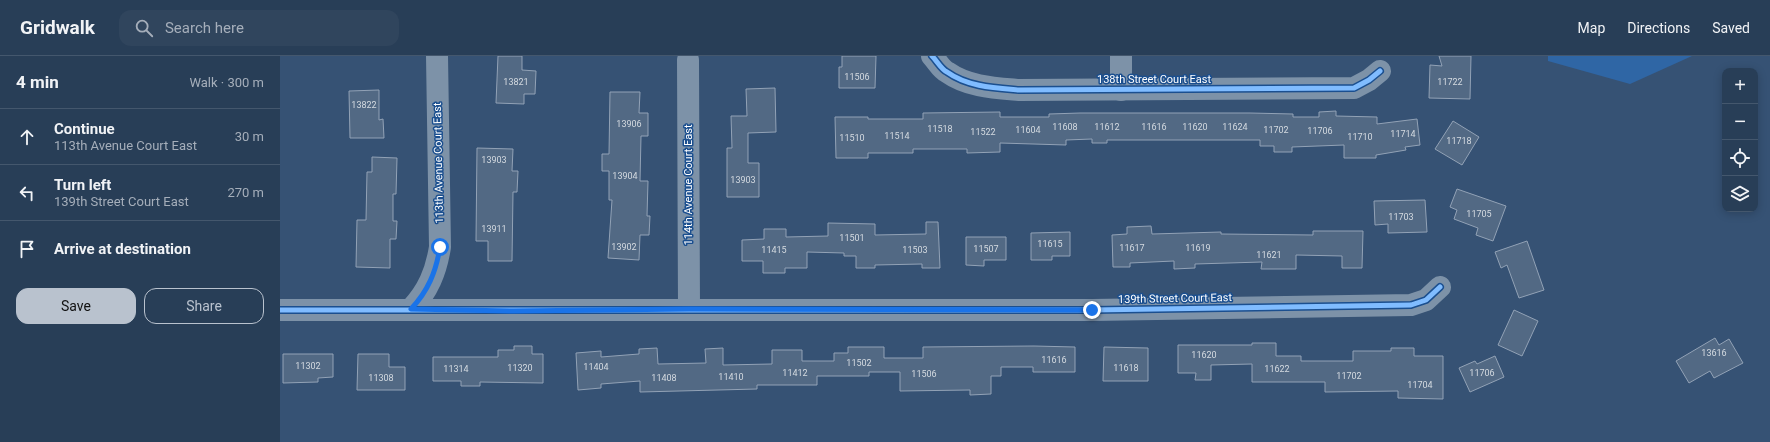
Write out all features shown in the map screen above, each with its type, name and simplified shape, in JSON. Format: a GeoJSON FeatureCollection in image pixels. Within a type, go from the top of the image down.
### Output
{"type":"FeatureCollection","features":[{"type":"Feature","properties":{"kind":"street","name":"113th Avenue Court East"},"geometry":{"type":"LineString","coordinates":[[411,309],[424,296],[433,276],[440,247],[437,56]]}},
{"type":"Feature","properties":{"kind":"street","name":"138th Street Court East"},"geometry":{"type":"LineString","coordinates":[[932,56],[946,72],[964,82],[993,88],[1020,90],[1354,88],[1369,80],[1380,71]]}},
{"type":"Feature","properties":{"kind":"street"},"geometry":{"type":"LineString","coordinates":[[1121,56],[1122,90]]}},
{"type":"Feature","properties":{"kind":"street","name":"114th Avenue Court East"},"geometry":{"type":"LineString","coordinates":[[688,60],[689,309]]}},
{"type":"Feature","properties":{"kind":"street","name":"139th Street Court East"},"geometry":{"type":"LineString","coordinates":[[280,310],[1092,310],[1410,305],[1426,300],[1440,287]]}},
{"type":"Feature","properties":{"kind":"shaded area"},"geometry":{"type":"Polygon","coordinates":[[[1548,56],[1692,56],[1630,84],[1548,61],[1548,56]]]}},
{"type":"Feature","properties":{"kind":"building"},"geometry":{"type":"Polygon","coordinates":[[[498,56],[522,56],[522,70],[536,71],[535,94],[524,94],[524,104],[496,103],[498,56]]]}},
{"type":"Feature","properties":{"kind":"building"},"geometry":{"type":"Polygon","coordinates":[[[842,56],[876,56],[875,88],[839,88],[839,67],[842,67],[842,56]]]}},
{"type":"Feature","properties":{"kind":"building"},"geometry":{"type":"Polygon","coordinates":[[[1439,56],[1471,56],[1470,99],[1429,98],[1430,65],[1442,66],[1439,56]]]}},
{"type":"Feature","properties":{"kind":"building"},"geometry":{"type":"Polygon","coordinates":[[[775,88],[776,132],[748,133],[748,163],[759,163],[759,197],[727,197],[727,148],[732,148],[731,116],[747,116],[746,89],[775,88]]]}},
{"type":"Feature","properties":{"kind":"building"},"geometry":{"type":"Polygon","coordinates":[[[379,90],[379,120],[383,119],[384,138],[350,138],[349,91],[379,90]]]}},
{"type":"Feature","properties":{"kind":"building"},"geometry":{"type":"Polygon","coordinates":[[[610,92],[640,92],[639,113],[648,113],[648,136],[641,136],[640,181],[648,181],[647,216],[650,216],[649,235],[640,235],[639,260],[608,258],[612,200],[609,200],[609,171],[602,171],[602,154],[609,154],[610,92]]]}},
{"type":"Feature","properties":{"kind":"building"},"geometry":{"type":"Polygon","coordinates":[[[1336,111],[1336,116],[1377,117],[1377,124],[1417,119],[1420,145],[1405,147],[1406,150],[1376,155],[1376,158],[1344,158],[1344,145],[1292,147],[1292,152],[1274,152],[1274,146],[1260,146],[1260,140],[1107,140],[1107,143],[1092,143],[1092,139],[1066,140],[1066,145],[1000,143],[1000,152],[967,153],[967,149],[913,149],[913,153],[868,153],[868,158],[836,158],[835,117],[868,117],[868,119],[923,119],[923,113],[1000,112],[1000,117],[1049,117],[1049,114],[1080,113],[1250,113],[1293,114],[1293,117],[1319,117],[1319,112],[1336,111]]]}},
{"type":"Feature","properties":{"kind":"building"},"geometry":{"type":"Polygon","coordinates":[[[1453,121],[1479,137],[1462,165],[1435,149],[1453,121]]]}},
{"type":"Feature","properties":{"kind":"building"},"geometry":{"type":"Polygon","coordinates":[[[477,148],[513,149],[512,171],[518,171],[517,192],[513,192],[512,261],[488,261],[488,241],[476,241],[477,148]]]}},
{"type":"Feature","properties":{"kind":"building"},"geometry":{"type":"Polygon","coordinates":[[[372,157],[397,158],[396,194],[393,194],[393,221],[397,221],[396,239],[390,239],[390,268],[356,267],[357,220],[366,220],[367,172],[372,172],[372,157]]]}},
{"type":"Feature","properties":{"kind":"building"},"geometry":{"type":"Polygon","coordinates":[[[1457,189],[1506,206],[1493,241],[1476,235],[1478,228],[1454,219],[1457,210],[1450,207],[1457,189]]]}},
{"type":"Feature","properties":{"kind":"building"},"geometry":{"type":"Polygon","coordinates":[[[1425,200],[1427,232],[1388,233],[1388,224],[1375,225],[1374,201],[1425,200]]]}},
{"type":"Feature","properties":{"kind":"building"},"geometry":{"type":"Polygon","coordinates":[[[926,222],[938,222],[940,268],[922,268],[922,264],[875,265],[875,268],[856,268],[856,256],[844,256],[844,253],[807,252],[807,268],[785,268],[785,273],[763,273],[763,261],[742,261],[742,240],[764,239],[764,229],[786,229],[786,237],[828,236],[828,223],[875,224],[875,235],[926,234],[926,222]]]}},
{"type":"Feature","properties":{"kind":"building"},"geometry":{"type":"Polygon","coordinates":[[[1151,226],[1152,234],[1221,232],[1221,234],[1313,235],[1313,231],[1363,231],[1362,268],[1342,268],[1342,256],[1296,255],[1296,269],[1261,269],[1262,262],[1195,264],[1195,268],[1174,269],[1174,261],[1130,263],[1130,267],[1113,267],[1112,235],[1127,234],[1127,227],[1151,226]]]}},
{"type":"Feature","properties":{"kind":"building"},"geometry":{"type":"Polygon","coordinates":[[[1070,232],[1070,256],[1052,256],[1052,260],[1031,260],[1031,233],[1070,232]]]}},
{"type":"Feature","properties":{"kind":"building"},"geometry":{"type":"Polygon","coordinates":[[[966,237],[1006,237],[1006,260],[984,260],[984,266],[966,265],[966,237]]]}},
{"type":"Feature","properties":{"kind":"building"},"geometry":{"type":"Polygon","coordinates":[[[1527,241],[1544,290],[1519,298],[1507,265],[1501,268],[1495,252],[1527,241]]]}},
{"type":"Feature","properties":{"kind":"building"},"geometry":{"type":"Polygon","coordinates":[[[1514,310],[1538,321],[1522,356],[1498,345],[1514,310]]]}},
{"type":"Feature","properties":{"kind":"building"},"geometry":{"type":"Polygon","coordinates":[[[1715,338],[1719,345],[1729,339],[1743,363],[1714,378],[1710,371],[1689,383],[1676,361],[1715,338]]]}},
{"type":"Feature","properties":{"kind":"building"},"geometry":{"type":"Polygon","coordinates":[[[1252,343],[1276,343],[1276,356],[1301,356],[1301,361],[1353,361],[1353,351],[1391,351],[1391,348],[1414,348],[1414,356],[1443,356],[1443,399],[1398,398],[1398,391],[1325,392],[1325,382],[1252,382],[1252,364],[1211,365],[1211,380],[1195,380],[1196,373],[1178,373],[1178,345],[1252,345],[1252,343]]]}},
{"type":"Feature","properties":{"kind":"building"},"geometry":{"type":"Polygon","coordinates":[[[514,346],[532,346],[532,354],[543,354],[543,383],[480,382],[480,386],[461,386],[461,381],[433,381],[433,357],[498,357],[498,350],[514,350],[514,346]]]}},
{"type":"Feature","properties":{"kind":"building"},"geometry":{"type":"Polygon","coordinates":[[[848,347],[884,347],[884,358],[923,358],[923,347],[1075,347],[1075,372],[1033,372],[1033,367],[1001,367],[1001,376],[991,376],[991,394],[970,395],[970,390],[900,391],[900,372],[869,372],[869,376],[817,376],[817,385],[757,385],[757,389],[640,392],[640,381],[601,384],[601,388],[578,390],[576,353],[601,351],[601,357],[639,354],[639,349],[657,348],[658,364],[706,363],[705,349],[723,348],[723,365],[772,364],[772,350],[802,350],[802,361],[834,361],[834,353],[848,353],[848,347]]]}},
{"type":"Feature","properties":{"kind":"building"},"geometry":{"type":"Polygon","coordinates":[[[1104,347],[1148,348],[1148,381],[1103,381],[1104,347]]]}},
{"type":"Feature","properties":{"kind":"building"},"geometry":{"type":"Polygon","coordinates":[[[283,354],[333,354],[333,377],[318,378],[318,382],[283,383],[283,354]]]}},
{"type":"Feature","properties":{"kind":"building"},"geometry":{"type":"Polygon","coordinates":[[[358,354],[389,354],[389,367],[405,367],[405,390],[357,390],[358,354]]]}},
{"type":"Feature","properties":{"kind":"building"},"geometry":{"type":"Polygon","coordinates":[[[1495,356],[1504,377],[1470,392],[1459,368],[1475,361],[1477,364],[1495,356]]]}},
{"type":"Feature","properties":{"kind":"cycle path"},"geometry":{"type":"LineString","coordinates":[[932,56],[945,71],[964,81],[982,86],[1019,90],[1354,88],[1369,80],[1380,71]]}},
{"type":"Feature","properties":{"kind":"cycle path"},"geometry":{"type":"LineString","coordinates":[[280,310],[1092,310],[1411,305],[1426,300],[1440,287]]}},
{"type":"Feature","properties":{"kind":"route"},"geometry":{"type":"LineString","coordinates":[[440,247],[438,262],[424,296],[411,309],[514,311],[689,309],[1092,310]]}}]}
